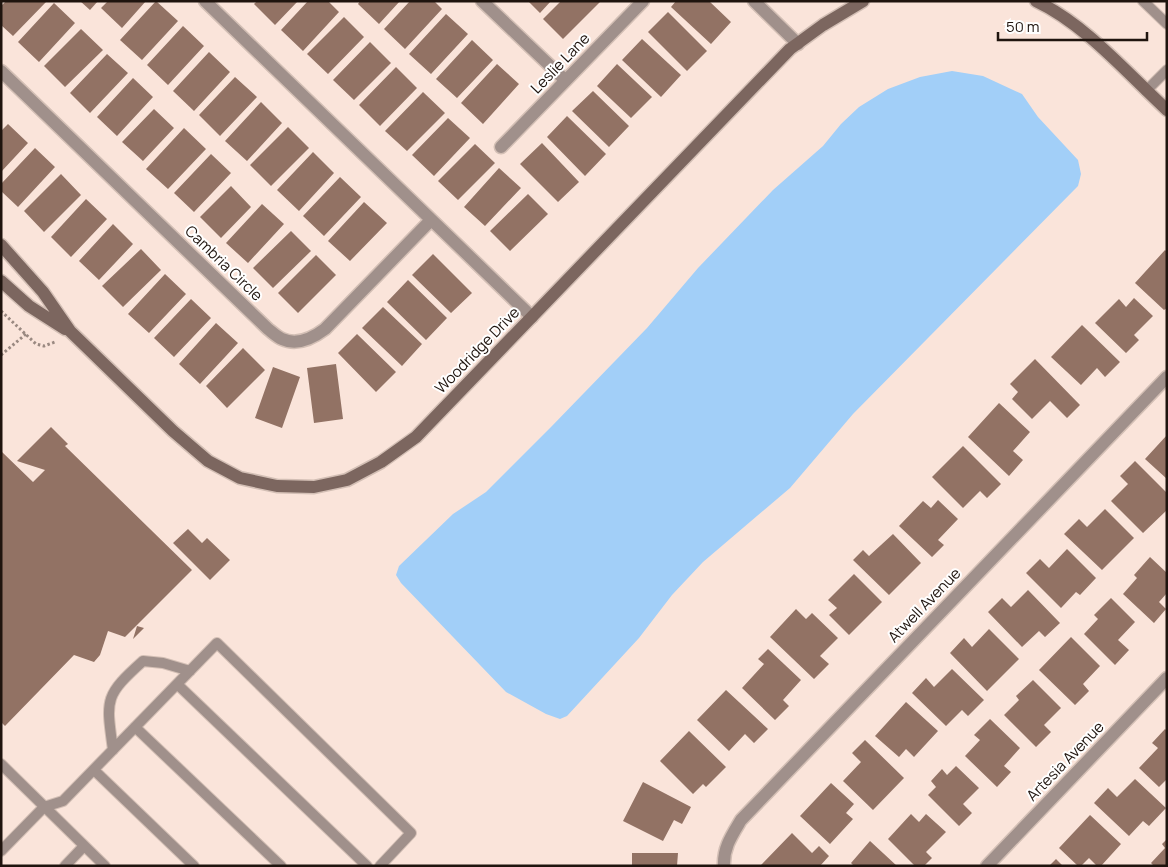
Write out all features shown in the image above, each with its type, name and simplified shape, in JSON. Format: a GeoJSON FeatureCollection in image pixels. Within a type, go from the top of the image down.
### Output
{"type":"FeatureCollection","features":[{"type":"Feature","properties":{"kind":"street"},"geometry":{"type":"LineString","coordinates":[[205,1],[532,317]]}},
{"type":"Feature","properties":{"kind":"street"},"geometry":{"type":"LineString","coordinates":[[482,1],[566,80]]}},
{"type":"Feature","properties":{"kind":"street","name":"Leslie Lane"},"geometry":{"type":"LineString","coordinates":[[500,147],[643,1]]}},
{"type":"Feature","properties":{"kind":"street"},"geometry":{"type":"LineString","coordinates":[[754,1],[798,44]]}},
{"type":"Feature","properties":{"kind":"street","name":"Woodridge Drive"},"geometry":{"type":"LineString","coordinates":[[70,331],[172,431],[208,462],[240,478],[277,486],[314,487],[347,480],[381,462],[416,437],[790,49],[823,25],[863,1]]}},
{"type":"Feature","properties":{"kind":"street"},"geometry":{"type":"LineString","coordinates":[[1036,1],[1064,17],[1082,31],[1167,110]]}},
{"type":"Feature","properties":{"kind":"street","name":"Cambria Circle"},"geometry":{"type":"LineString","coordinates":[[1,71],[261,322],[282,340],[312,339],[325,329],[431,220]]}},
{"type":"Feature","properties":{"kind":"street"},"geometry":{"type":"LineString","coordinates":[[1,245],[44,292],[70,331]]}},
{"type":"Feature","properties":{"kind":"street"},"geometry":{"type":"LineString","coordinates":[[1,282],[29,306],[70,331]]}},
{"type":"Feature","properties":{"kind":"street","name":"Atwell Avenue"},"geometry":{"type":"LineString","coordinates":[[724,866],[723,857],[728,840],[741,820],[1167,377]]}},
{"type":"Feature","properties":{"kind":"street","name":"Artesia Avenue"},"geometry":{"type":"LineString","coordinates":[[986,866],[1167,678]]}},
{"type":"Feature","properties":{"kind":"lane"},"geometry":{"type":"LineString","coordinates":[[1143,1],[1167,24]]}},
{"type":"Feature","properties":{"kind":"lane"},"geometry":{"type":"LineString","coordinates":[[1146,91],[1167,70]]}},
{"type":"Feature","properties":{"kind":"lane"},"geometry":{"type":"LineString","coordinates":[[1,851],[44,807],[63,801],[217,643],[411,833],[380,866]]}},
{"type":"Feature","properties":{"kind":"lane"},"geometry":{"type":"LineString","coordinates":[[113,750],[108,715],[110,697],[120,681],[143,662],[163,663],[190,671]]}},
{"type":"Feature","properties":{"kind":"lane"},"geometry":{"type":"LineString","coordinates":[[177,684],[366,866]]}},
{"type":"Feature","properties":{"kind":"lane"},"geometry":{"type":"LineString","coordinates":[[135,727],[281,866]]}},
{"type":"Feature","properties":{"kind":"lane"},"geometry":{"type":"LineString","coordinates":[[2,766],[105,866]]}},
{"type":"Feature","properties":{"kind":"lane"},"geometry":{"type":"LineString","coordinates":[[94,770],[194,866]]}},
{"type":"Feature","properties":{"kind":"lane"},"geometry":{"type":"LineString","coordinates":[[65,866],[84,846]]}},
{"type":"Feature","properties":{"kind":"path"},"geometry":{"type":"LineString","coordinates":[[1,311],[36,344],[44,346],[54,342],[70,331]]}},
{"type":"Feature","properties":{"kind":"path"},"geometry":{"type":"LineString","coordinates":[[1,355],[26,334]]}},
{"type":"Feature","properties":{"kind":"water"},"geometry":{"type":"Polygon","coordinates":[[[952,71],[983,76],[1022,94],[1038,117],[1078,160],[1081,174],[1078,186],[853,414],[790,488],[703,562],[672,595],[639,638],[567,716],[560,719],[546,714],[506,692],[401,583],[396,575],[399,566],[453,514],[486,492],[647,328],[698,268],[773,190],[823,146],[841,124],[859,107],[888,89],[920,77],[952,71]]]}},
{"type":"Feature","properties":{"kind":"building"},"geometry":{"type":"Polygon","coordinates":[[[6,1],[47,1],[13,36],[1,25],[1,6],[6,1]]]}},
{"type":"Feature","properties":{"kind":"building"},"geometry":{"type":"Polygon","coordinates":[[[80,1],[98,1],[90,10],[80,1]]]}},
{"type":"Feature","properties":{"kind":"building"},"geometry":{"type":"Polygon","coordinates":[[[108,1],[146,1],[122,28],[101,8],[108,1]]]}},
{"type":"Feature","properties":{"kind":"building"},"geometry":{"type":"Polygon","coordinates":[[[156,1],[178,21],[142,60],[120,40],[156,1]]]}},
{"type":"Feature","properties":{"kind":"building"},"geometry":{"type":"Polygon","coordinates":[[[257,1],[298,1],[275,25],[254,4],[257,1]]]}},
{"type":"Feature","properties":{"kind":"building"},"geometry":{"type":"Polygon","coordinates":[[[308,1],[328,1],[339,12],[303,51],[281,30],[308,1]]]}},
{"type":"Feature","properties":{"kind":"building"},"geometry":{"type":"Polygon","coordinates":[[[360,1],[400,1],[379,24],[358,4],[360,1]]]}},
{"type":"Feature","properties":{"kind":"building"},"geometry":{"type":"Polygon","coordinates":[[[410,1],[434,1],[442,9],[405,49],[384,29],[410,1]]]}},
{"type":"Feature","properties":{"kind":"building"},"geometry":{"type":"Polygon","coordinates":[[[528,1],[551,1],[540,13],[528,1]]]}},
{"type":"Feature","properties":{"kind":"building"},"geometry":{"type":"Polygon","coordinates":[[[561,1],[601,1],[563,39],[543,19],[561,1]]]}},
{"type":"Feature","properties":{"kind":"building"},"geometry":{"type":"Polygon","coordinates":[[[676,1],[709,1],[731,22],[711,44],[671,7],[676,1]]]}},
{"type":"Feature","properties":{"kind":"building"},"geometry":{"type":"Polygon","coordinates":[[[54,3],[75,23],[39,62],[18,42],[54,3]]]}},
{"type":"Feature","properties":{"kind":"building"},"geometry":{"type":"Polygon","coordinates":[[[668,12],[707,51],[687,71],[648,32],[668,12]]]}},
{"type":"Feature","properties":{"kind":"building"},"geometry":{"type":"Polygon","coordinates":[[[446,14],[468,34],[431,74],[409,54],[446,14]]]}},
{"type":"Feature","properties":{"kind":"building"},"geometry":{"type":"Polygon","coordinates":[[[344,17],[364,37],[328,74],[307,54],[344,17]]]}},
{"type":"Feature","properties":{"kind":"building"},"geometry":{"type":"Polygon","coordinates":[[[183,26],[204,46],[168,85],[147,65],[183,26]]]}},
{"type":"Feature","properties":{"kind":"building"},"geometry":{"type":"Polygon","coordinates":[[[81,29],[103,50],[65,87],[44,66],[81,29]]]}},
{"type":"Feature","properties":{"kind":"building"},"geometry":{"type":"Polygon","coordinates":[[[642,39],[681,75],[661,97],[622,60],[642,39]]]}},
{"type":"Feature","properties":{"kind":"building"},"geometry":{"type":"Polygon","coordinates":[[[472,40],[493,60],[457,98],[436,79],[472,40]]]}},
{"type":"Feature","properties":{"kind":"building"},"geometry":{"type":"Polygon","coordinates":[[[370,42],[391,63],[354,100],[333,80],[370,42]]]}},
{"type":"Feature","properties":{"kind":"building"},"geometry":{"type":"Polygon","coordinates":[[[209,52],[230,72],[194,111],[173,91],[209,52]]]}},
{"type":"Feature","properties":{"kind":"building"},"geometry":{"type":"Polygon","coordinates":[[[107,54],[128,73],[90,113],[70,93],[107,54]]]}},
{"type":"Feature","properties":{"kind":"building"},"geometry":{"type":"Polygon","coordinates":[[[497,64],[519,84],[483,124],[461,103],[497,64]]]}},
{"type":"Feature","properties":{"kind":"building"},"geometry":{"type":"Polygon","coordinates":[[[617,64],[652,97],[631,118],[597,86],[617,64]]]}},
{"type":"Feature","properties":{"kind":"building"},"geometry":{"type":"Polygon","coordinates":[[[396,67],[417,88],[380,126],[359,105],[396,67]]]}},
{"type":"Feature","properties":{"kind":"building"},"geometry":{"type":"Polygon","coordinates":[[[235,77],[257,97],[220,136],[199,115],[235,77]]]}},
{"type":"Feature","properties":{"kind":"building"},"geometry":{"type":"Polygon","coordinates":[[[133,78],[153,97],[117,136],[97,117],[133,78]]]}},
{"type":"Feature","properties":{"kind":"building"},"geometry":{"type":"Polygon","coordinates":[[[593,91],[629,126],[609,147],[572,111],[593,91]]]}},
{"type":"Feature","properties":{"kind":"building"},"geometry":{"type":"Polygon","coordinates":[[[423,92],[445,113],[407,151],[385,131],[423,92]]]}},
{"type":"Feature","properties":{"kind":"building"},"geometry":{"type":"Polygon","coordinates":[[[261,102],[282,123],[247,161],[225,141],[261,102]]]}},
{"type":"Feature","properties":{"kind":"building"},"geometry":{"type":"Polygon","coordinates":[[[154,109],[174,128],[143,161],[122,142],[154,109]]]}},
{"type":"Feature","properties":{"kind":"building"},"geometry":{"type":"Polygon","coordinates":[[[567,116],[606,154],[585,176],[547,137],[567,116]]]}},
{"type":"Feature","properties":{"kind":"building"},"geometry":{"type":"Polygon","coordinates":[[[448,118],[470,138],[434,176],[412,155],[448,118]]]}},
{"type":"Feature","properties":{"kind":"building"},"geometry":{"type":"Polygon","coordinates":[[[8,124],[28,143],[1,172],[1,131],[8,124]]]}},
{"type":"Feature","properties":{"kind":"building"},"geometry":{"type":"Polygon","coordinates":[[[288,127],[309,148],[271,186],[250,165],[288,127]]]}},
{"type":"Feature","properties":{"kind":"building"},"geometry":{"type":"Polygon","coordinates":[[[184,128],[206,149],[168,189],[146,169],[184,128]]]}},
{"type":"Feature","properties":{"kind":"building"},"geometry":{"type":"Polygon","coordinates":[[[542,143],[579,182],[558,202],[520,164],[542,143]]]}},
{"type":"Feature","properties":{"kind":"building"},"geometry":{"type":"Polygon","coordinates":[[[475,144],[495,163],[458,200],[438,181],[475,144]]]}},
{"type":"Feature","properties":{"kind":"building"},"geometry":{"type":"Polygon","coordinates":[[[35,148],[55,167],[18,207],[1,191],[1,184],[35,148]]]}},
{"type":"Feature","properties":{"kind":"building"},"geometry":{"type":"Polygon","coordinates":[[[313,152],[334,173],[299,211],[277,190],[313,152]]]}},
{"type":"Feature","properties":{"kind":"building"},"geometry":{"type":"Polygon","coordinates":[[[211,154],[231,173],[194,212],[174,193],[211,154]]]}},
{"type":"Feature","properties":{"kind":"building"},"geometry":{"type":"Polygon","coordinates":[[[499,168],[521,188],[485,226],[464,207],[499,168]]]}},
{"type":"Feature","properties":{"kind":"building"},"geometry":{"type":"Polygon","coordinates":[[[61,174],[81,195],[44,232],[24,211],[61,174]]]}},
{"type":"Feature","properties":{"kind":"building"},"geometry":{"type":"Polygon","coordinates":[[[340,177],[361,197],[324,236],[303,216],[340,177]]]}},
{"type":"Feature","properties":{"kind":"building"},"geometry":{"type":"Polygon","coordinates":[[[231,186],[251,207],[221,238],[200,217],[231,186]]]}},
{"type":"Feature","properties":{"kind":"building"},"geometry":{"type":"Polygon","coordinates":[[[528,194],[548,214],[510,251],[490,231],[528,194]]]}},
{"type":"Feature","properties":{"kind":"building"},"geometry":{"type":"Polygon","coordinates":[[[86,199],[107,219],[71,257],[51,237],[86,199]]]}},
{"type":"Feature","properties":{"kind":"building"},"geometry":{"type":"Polygon","coordinates":[[[364,202],[387,223],[350,261],[328,241],[364,202]]]}},
{"type":"Feature","properties":{"kind":"building"},"geometry":{"type":"Polygon","coordinates":[[[262,204],[284,224],[248,263],[226,243],[262,204]]]}},
{"type":"Feature","properties":{"kind":"building"},"geometry":{"type":"Polygon","coordinates":[[[113,224],[133,244],[99,280],[79,261],[113,224]]]}},
{"type":"Feature","properties":{"kind":"building"},"geometry":{"type":"Polygon","coordinates":[[[291,231],[311,251],[273,288],[253,268],[291,231]]]}},
{"type":"Feature","properties":{"kind":"building"},"geometry":{"type":"Polygon","coordinates":[[[141,249],[161,270],[123,307],[102,286],[141,249]]]}},
{"type":"Feature","properties":{"kind":"building"},"geometry":{"type":"Polygon","coordinates":[[[1165,250],[1167,252],[1167,308],[1164,310],[1135,283],[1165,250]]]}},
{"type":"Feature","properties":{"kind":"building"},"geometry":{"type":"Polygon","coordinates":[[[433,254],[472,293],[451,313],[412,275],[433,254]]]}},
{"type":"Feature","properties":{"kind":"building"},"geometry":{"type":"Polygon","coordinates":[[[316,255],[336,275],[298,313],[278,293],[316,255]]]}},
{"type":"Feature","properties":{"kind":"building"},"geometry":{"type":"Polygon","coordinates":[[[165,274],[186,294],[149,333],[128,314],[165,274]]]}},
{"type":"Feature","properties":{"kind":"building"},"geometry":{"type":"Polygon","coordinates":[[[408,280],[447,318],[426,340],[387,302],[408,280]]]}},
{"type":"Feature","properties":{"kind":"building"},"geometry":{"type":"Polygon","coordinates":[[[1134,298],[1153,316],[1134,335],[1139,340],[1126,353],[1095,323],[1119,299],[1126,307],[1134,298]]]}},
{"type":"Feature","properties":{"kind":"building"},"geometry":{"type":"Polygon","coordinates":[[[191,299],[211,318],[174,357],[154,338],[191,299]]]}},
{"type":"Feature","properties":{"kind":"building"},"geometry":{"type":"Polygon","coordinates":[[[383,307],[422,344],[402,366],[362,328],[383,307]]]}},
{"type":"Feature","properties":{"kind":"building"},"geometry":{"type":"Polygon","coordinates":[[[216,323],[238,343],[200,384],[179,364],[216,323]]]}},
{"type":"Feature","properties":{"kind":"building"},"geometry":{"type":"Polygon","coordinates":[[[1082,325],[1120,362],[1105,377],[1097,368],[1081,385],[1051,357],[1082,325]]]}},
{"type":"Feature","properties":{"kind":"building"},"geometry":{"type":"Polygon","coordinates":[[[357,334],[396,372],[376,392],[338,353],[357,334]]]}},
{"type":"Feature","properties":{"kind":"building"},"geometry":{"type":"Polygon","coordinates":[[[243,348],[265,370],[227,408],[206,386],[243,348]]]}},
{"type":"Feature","properties":{"kind":"building"},"geometry":{"type":"Polygon","coordinates":[[[1035,359],[1080,405],[1067,418],[1050,401],[1032,419],[1012,399],[1018,392],[1010,384],[1035,359]]]}},
{"type":"Feature","properties":{"kind":"building"},"geometry":{"type":"Polygon","coordinates":[[[336,364],[343,419],[314,423],[307,368],[336,364]]]}},
{"type":"Feature","properties":{"kind":"building"},"geometry":{"type":"Polygon","coordinates":[[[273,367],[300,377],[282,428],[255,418],[273,367]]]}},
{"type":"Feature","properties":{"kind":"building"},"geometry":{"type":"Polygon","coordinates":[[[999,403],[1030,432],[1013,451],[1023,460],[1009,476],[968,437],[999,403]]]}},
{"type":"Feature","properties":{"kind":"building"},"geometry":{"type":"Polygon","coordinates":[[[51,427],[68,444],[65,446],[192,570],[125,637],[108,631],[100,655],[94,662],[74,655],[5,726],[1,722],[1,453],[33,482],[45,470],[17,461],[51,427]]]}},
{"type":"Feature","properties":{"kind":"building"},"geometry":{"type":"Polygon","coordinates":[[[1167,435],[1167,479],[1145,459],[1167,435]]]}},
{"type":"Feature","properties":{"kind":"building"},"geometry":{"type":"Polygon","coordinates":[[[963,446],[1001,484],[987,498],[980,491],[963,508],[932,477],[963,446]]]}},
{"type":"Feature","properties":{"kind":"building"},"geometry":{"type":"Polygon","coordinates":[[[1135,461],[1167,493],[1167,510],[1143,533],[1111,501],[1128,484],[1120,476],[1135,461]]]}},
{"type":"Feature","properties":{"kind":"building"},"geometry":{"type":"Polygon","coordinates":[[[938,500],[958,519],[938,540],[944,545],[932,557],[899,526],[923,501],[931,508],[938,500]]]}},
{"type":"Feature","properties":{"kind":"building"},"geometry":{"type":"Polygon","coordinates":[[[1105,509],[1134,538],[1102,570],[1064,534],[1079,519],[1087,527],[1105,509]]]}},
{"type":"Feature","properties":{"kind":"building"},"geometry":{"type":"Polygon","coordinates":[[[188,529],[202,543],[207,538],[230,560],[210,580],[173,543],[188,529]]]}},
{"type":"Feature","properties":{"kind":"building"},"geometry":{"type":"Polygon","coordinates":[[[893,534],[921,563],[889,595],[853,560],[863,550],[869,556],[893,534]]]}},
{"type":"Feature","properties":{"kind":"building"},"geometry":{"type":"Polygon","coordinates":[[[1067,549],[1096,578],[1080,595],[1076,592],[1061,608],[1026,573],[1040,559],[1049,568],[1067,549]]]}},
{"type":"Feature","properties":{"kind":"building"},"geometry":{"type":"Polygon","coordinates":[[[1150,557],[1167,573],[1167,593],[1159,602],[1166,609],[1154,623],[1123,594],[1137,578],[1134,575],[1150,557]]]}},
{"type":"Feature","properties":{"kind":"building"},"geometry":{"type":"Polygon","coordinates":[[[854,574],[882,602],[849,635],[829,615],[837,608],[828,600],[854,574]]]}},
{"type":"Feature","properties":{"kind":"building"},"geometry":{"type":"Polygon","coordinates":[[[1028,590],[1060,623],[1045,637],[1039,631],[1022,647],[988,612],[1002,598],[1011,607],[1028,590]]]}},
{"type":"Feature","properties":{"kind":"building"},"geometry":{"type":"Polygon","coordinates":[[[1111,598],[1135,622],[1118,640],[1129,650],[1115,665],[1084,634],[1098,619],[1094,615],[1111,598]]]}},
{"type":"Feature","properties":{"kind":"building"},"geometry":{"type":"Polygon","coordinates":[[[796,609],[806,619],[812,613],[838,638],[820,656],[829,664],[814,679],[770,637],[796,609]]]}},
{"type":"Feature","properties":{"kind":"building"},"geometry":{"type":"Polygon","coordinates":[[[137,626],[144,628],[133,639],[137,626]]]}},
{"type":"Feature","properties":{"kind":"building"},"geometry":{"type":"Polygon","coordinates":[[[989,629],[1019,659],[987,691],[950,653],[964,638],[972,647],[989,629]]]}},
{"type":"Feature","properties":{"kind":"building"},"geometry":{"type":"Polygon","coordinates":[[[1071,637],[1100,666],[1083,684],[1089,691],[1075,705],[1039,670],[1071,637]]]}},
{"type":"Feature","properties":{"kind":"building"},"geometry":{"type":"Polygon","coordinates":[[[768,649],[801,680],[783,700],[789,706],[775,720],[742,688],[764,664],[758,659],[768,649]]]}},
{"type":"Feature","properties":{"kind":"building"},"geometry":{"type":"Polygon","coordinates":[[[952,669],[984,700],[968,716],[962,710],[946,726],[912,693],[926,678],[934,687],[952,669]]]}},
{"type":"Feature","properties":{"kind":"building"},"geometry":{"type":"Polygon","coordinates":[[[1033,680],[1061,708],[1044,725],[1051,732],[1036,747],[1004,715],[1019,700],[1016,696],[1033,680]]]}},
{"type":"Feature","properties":{"kind":"building"},"geometry":{"type":"Polygon","coordinates":[[[726,690],[768,729],[754,743],[745,734],[729,751],[697,720],[726,690]]]}},
{"type":"Feature","properties":{"kind":"building"},"geometry":{"type":"Polygon","coordinates":[[[906,702],[938,731],[914,757],[906,749],[899,757],[875,736],[906,702]]]}},
{"type":"Feature","properties":{"kind":"building"},"geometry":{"type":"Polygon","coordinates":[[[990,719],[1020,748],[1004,766],[1011,772],[997,787],[965,756],[980,740],[974,735],[990,719]]]}},
{"type":"Feature","properties":{"kind":"building"},"geometry":{"type":"Polygon","coordinates":[[[1165,729],[1167,731],[1167,779],[1159,787],[1139,768],[1158,748],[1152,743],[1165,729]]]}},
{"type":"Feature","properties":{"kind":"building"},"geometry":{"type":"Polygon","coordinates":[[[689,731],[726,767],[706,787],[703,784],[693,794],[660,761],[689,731]]]}},
{"type":"Feature","properties":{"kind":"building"},"geometry":{"type":"Polygon","coordinates":[[[865,740],[904,778],[873,810],[843,781],[861,762],[852,753],[865,740]]]}},
{"type":"Feature","properties":{"kind":"building"},"geometry":{"type":"Polygon","coordinates":[[[956,766],[979,788],[963,804],[972,813],[959,826],[928,795],[936,787],[931,781],[942,769],[947,775],[956,766]]]}},
{"type":"Feature","properties":{"kind":"building"},"geometry":{"type":"Polygon","coordinates":[[[1135,779],[1166,808],[1149,826],[1143,821],[1129,836],[1094,803],[1108,788],[1117,797],[1135,779]]]}},
{"type":"Feature","properties":{"kind":"building"},"geometry":{"type":"Polygon","coordinates":[[[643,782],[691,807],[682,824],[674,820],[663,841],[623,821],[643,782]]]}},
{"type":"Feature","properties":{"kind":"building"},"geometry":{"type":"Polygon","coordinates":[[[831,783],[854,804],[846,813],[853,819],[830,844],[800,816],[831,783]]]}},
{"type":"Feature","properties":{"kind":"building"},"geometry":{"type":"Polygon","coordinates":[[[911,814],[919,822],[926,814],[946,832],[926,852],[932,858],[924,866],[915,866],[888,839],[911,814]]]}},
{"type":"Feature","properties":{"kind":"building"},"geometry":{"type":"Polygon","coordinates":[[[1090,815],[1121,844],[1101,866],[1097,866],[1089,858],[1081,866],[1078,866],[1059,848],[1090,815]]]}},
{"type":"Feature","properties":{"kind":"building"},"geometry":{"type":"Polygon","coordinates":[[[792,833],[812,853],[819,846],[829,856],[820,866],[760,866],[792,833]]]}},
{"type":"Feature","properties":{"kind":"building"},"geometry":{"type":"Polygon","coordinates":[[[1167,839],[1167,866],[1154,866],[1151,863],[1165,848],[1162,844],[1167,839]]]}},
{"type":"Feature","properties":{"kind":"building"},"geometry":{"type":"Polygon","coordinates":[[[870,841],[897,866],[854,866],[851,863],[870,841]]]}},
{"type":"Feature","properties":{"kind":"building"},"geometry":{"type":"Polygon","coordinates":[[[632,853],[678,853],[677,866],[632,866],[632,853]]]}},
{"type":"Feature","properties":{"kind":"building"},"geometry":{"type":"Polygon","coordinates":[[[1056,859],[1063,866],[1049,866],[1056,859]]]}}]}
